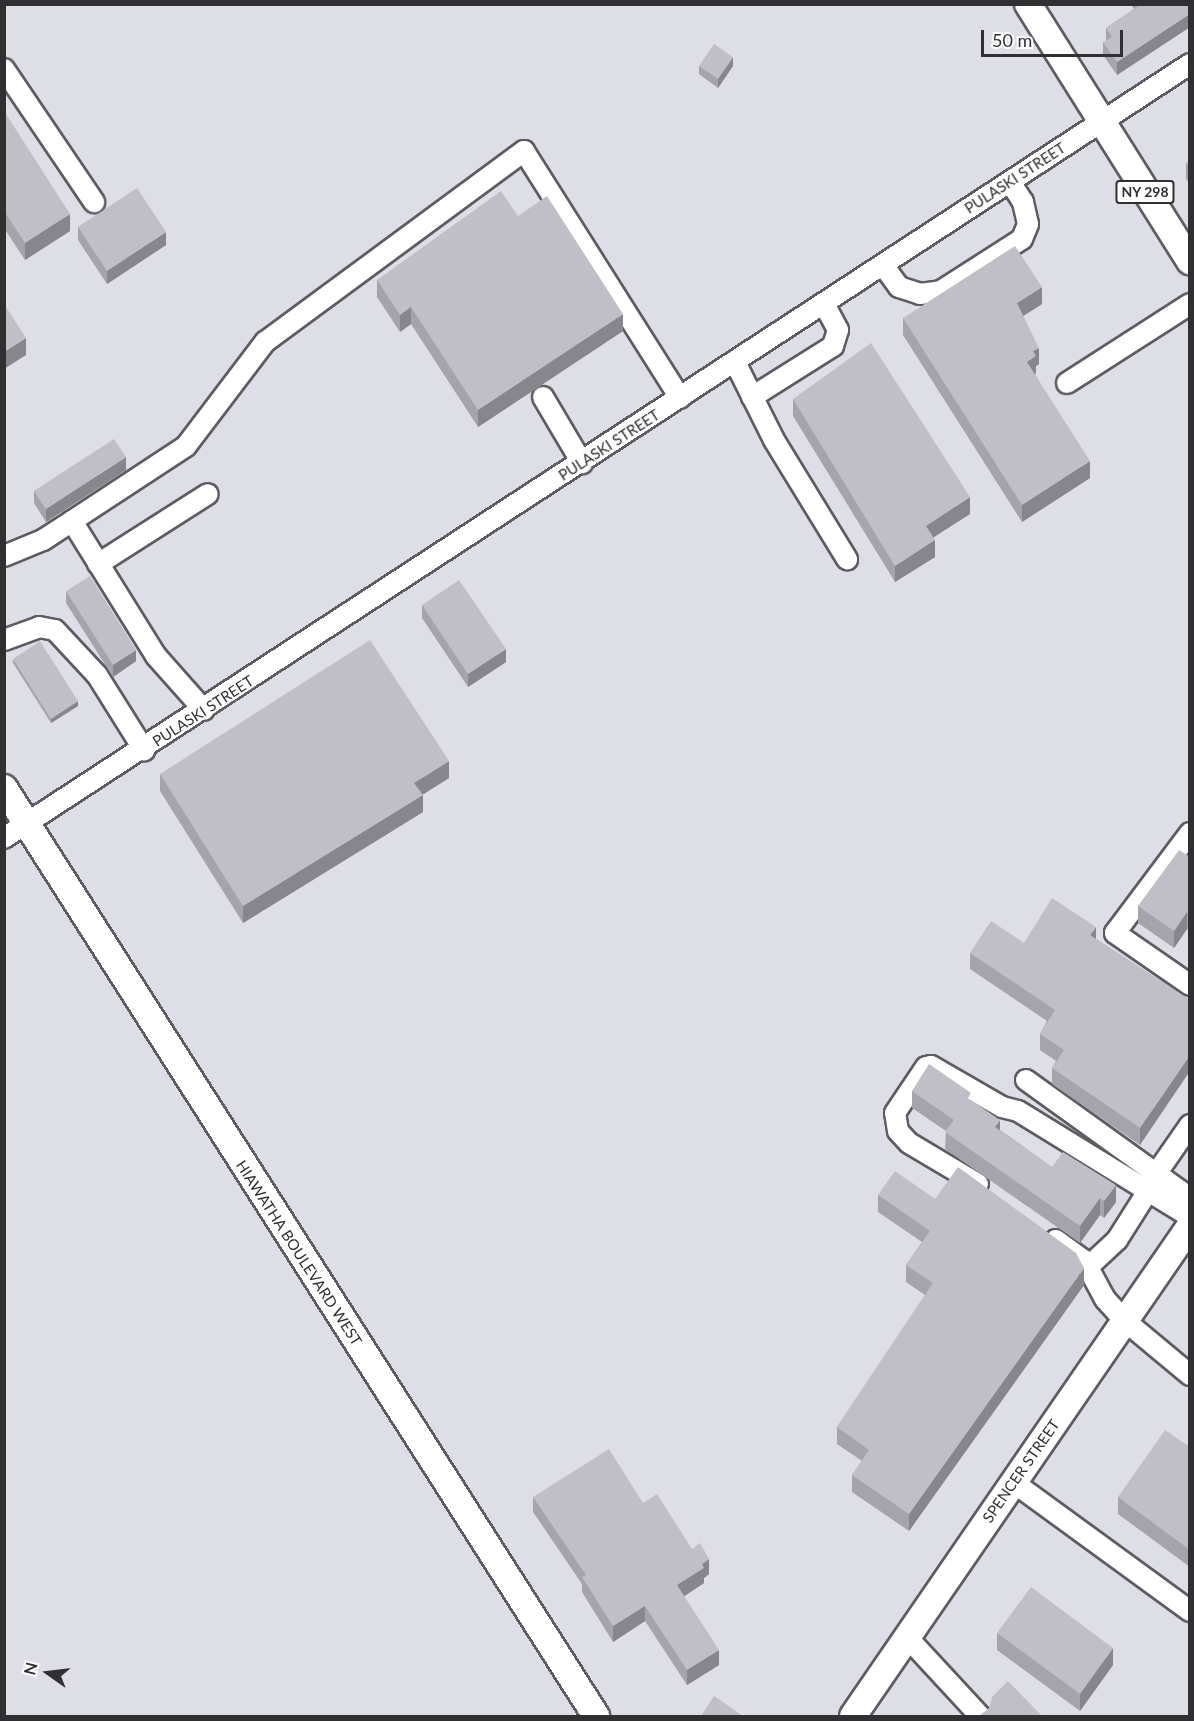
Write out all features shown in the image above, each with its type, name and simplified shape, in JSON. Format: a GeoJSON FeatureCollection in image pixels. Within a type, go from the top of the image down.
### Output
{"type":"FeatureCollection","features":[{"type":"Feature","properties":{"kind":"main road","name":"NY 298"},"geometry":{"type":"LineString","coordinates":[[1028,4],[1190,261]]}},
{"type":"Feature","properties":{"kind":"main road","name":"HIAWATHA BOULEVARD WEST"},"geometry":{"type":"LineString","coordinates":[[4,788],[596,1716]]}},
{"type":"Feature","properties":{"kind":"main road","name":"SPENCER STREET"},"geometry":{"type":"LineString","coordinates":[[853,1716],[1190,1226]]}},
{"type":"Feature","properties":{"kind":"street","name":"PULASKI STREET"},"geometry":{"type":"LineString","coordinates":[[4,838],[144,750],[1190,64]]}},
{"type":"Feature","properties":{"kind":"street"},"geometry":{"type":"LineString","coordinates":[[4,69],[94,202]]}},
{"type":"Feature","properties":{"kind":"street"},"geometry":{"type":"LineString","coordinates":[[4,556],[44,540],[186,446],[265,342],[524,151],[680,398]]}},
{"type":"Feature","properties":{"kind":"street"},"geometry":{"type":"LineString","coordinates":[[884,265],[899,287],[920,294],[941,291],[1022,238],[1028,224],[1023,202],[1010,182]]}},
{"type":"Feature","properties":{"kind":"street"},"geometry":{"type":"LineString","coordinates":[[752,397],[833,346],[838,330],[824,304]]}},
{"type":"Feature","properties":{"kind":"street"},"geometry":{"type":"LineString","coordinates":[[1067,383],[1190,304]]}},
{"type":"Feature","properties":{"kind":"street"},"geometry":{"type":"LineString","coordinates":[[735,362],[752,397],[848,559]]}},
{"type":"Feature","properties":{"kind":"street"},"geometry":{"type":"LineString","coordinates":[[543,397],[582,463]]}},
{"type":"Feature","properties":{"kind":"street"},"geometry":{"type":"LineString","coordinates":[[98,564],[208,494]]}},
{"type":"Feature","properties":{"kind":"street"},"geometry":{"type":"LineString","coordinates":[[72,521],[156,656],[204,710]]}},
{"type":"Feature","properties":{"kind":"street"},"geometry":{"type":"LineString","coordinates":[[4,640],[39,627],[55,630],[97,675],[144,750]]}},
{"type":"Feature","properties":{"kind":"street"},"geometry":{"type":"LineString","coordinates":[[1190,833],[1115,933],[1190,984]]}},
{"type":"Feature","properties":{"kind":"street"},"geometry":{"type":"LineString","coordinates":[[990,1192],[909,1143],[898,1131],[895,1113],[926,1066],[932,1066],[1002,1107],[1018,1111],[1152,1182],[1190,1198]]}},
{"type":"Feature","properties":{"kind":"street"},"geometry":{"type":"LineString","coordinates":[[1026,1080],[1152,1182],[1190,1216]]}},
{"type":"Feature","properties":{"kind":"street"},"geometry":{"type":"LineString","coordinates":[[1088,1267],[1117,1240],[1190,1125]]}},
{"type":"Feature","properties":{"kind":"street"},"geometry":{"type":"LineString","coordinates":[[1037,1226],[1088,1267],[1105,1299],[1124,1320],[1190,1375]]}},
{"type":"Feature","properties":{"kind":"street"},"geometry":{"type":"LineString","coordinates":[[1013,1482],[1190,1611]]}},
{"type":"Feature","properties":{"kind":"street"},"geometry":{"type":"LineString","coordinates":[[906,1636],[977,1715]]}},
{"type":"Feature","properties":{"kind":"building"},"geometry":{"type":"Polygon","coordinates":[[[1140,4],[1190,4],[1190,14],[1117,62],[1103,42],[1112,37],[1106,28],[1140,4]]]}},
{"type":"Feature","properties":{"kind":"building"},"geometry":{"type":"Polygon","coordinates":[[[714,44],[733,57],[718,79],[699,66],[714,44]]]}},
{"type":"Feature","properties":{"kind":"building"},"geometry":{"type":"Polygon","coordinates":[[[4,111],[70,214],[25,243],[4,211],[4,111]]]}},
{"type":"Feature","properties":{"kind":"building"},"geometry":{"type":"Polygon","coordinates":[[[137,188],[166,232],[107,271],[78,227],[137,188]]]}},
{"type":"Feature","properties":{"kind":"building"},"geometry":{"type":"Polygon","coordinates":[[[501,191],[518,216],[547,196],[623,314],[478,410],[411,307],[400,315],[377,280],[501,191]]]}},
{"type":"Feature","properties":{"kind":"building"},"geometry":{"type":"Polygon","coordinates":[[[1015,246],[1042,287],[1017,303],[1039,348],[1033,351],[1036,356],[1027,362],[1090,461],[1022,505],[903,318],[1015,246]]]}},
{"type":"Feature","properties":{"kind":"building"},"geometry":{"type":"Polygon","coordinates":[[[4,304],[26,338],[4,352],[4,304]]]}},
{"type":"Feature","properties":{"kind":"building"},"geometry":{"type":"Polygon","coordinates":[[[871,343],[970,497],[926,526],[935,540],[895,566],[793,399],[871,343]]]}},
{"type":"Feature","properties":{"kind":"building"},"geometry":{"type":"Polygon","coordinates":[[[114,439],[126,457],[46,509],[34,491],[114,439]]]}},
{"type":"Feature","properties":{"kind":"building"},"geometry":{"type":"Polygon","coordinates":[[[90,576],[136,650],[113,665],[66,591],[90,576]]]}},
{"type":"Feature","properties":{"kind":"building"},"geometry":{"type":"Polygon","coordinates":[[[459,580],[506,649],[468,674],[422,605],[459,580]]]}},
{"type":"Feature","properties":{"kind":"building"},"geometry":{"type":"Polygon","coordinates":[[[370,640],[449,761],[414,783],[423,795],[243,906],[160,774],[370,640]]]}},
{"type":"Feature","properties":{"kind":"building"},"geometry":{"type":"Polygon","coordinates":[[[40,641],[78,701],[51,719],[13,659],[40,641]]]}},
{"type":"Feature","properties":{"kind":"building"},"geometry":{"type":"Polygon","coordinates":[[[1179,850],[1190,857],[1190,914],[1187,912],[1174,931],[1138,906],[1179,850]]]}},
{"type":"Feature","properties":{"kind":"building"},"geometry":{"type":"Polygon","coordinates":[[[1052,898],[1096,927],[1090,935],[1190,1000],[1190,1055],[1140,1128],[1052,1068],[1064,1050],[1040,1034],[1055,1010],[970,953],[991,921],[1024,943],[1052,898]]]}},
{"type":"Feature","properties":{"kind":"building"},"geometry":{"type":"Polygon","coordinates":[[[929,1064],[971,1093],[968,1098],[1000,1120],[995,1127],[1052,1167],[1063,1152],[1116,1185],[1104,1201],[1100,1198],[1080,1226],[945,1132],[954,1120],[912,1091],[929,1064]]]}},
{"type":"Feature","properties":{"kind":"building"},"geometry":{"type":"Polygon","coordinates":[[[958,1167],[1076,1253],[1084,1268],[909,1514],[852,1475],[869,1450],[837,1427],[933,1283],[906,1265],[930,1231],[878,1195],[895,1171],[935,1199],[958,1167]]]}},
{"type":"Feature","properties":{"kind":"building"},"geometry":{"type":"Polygon","coordinates":[[[1165,1430],[1190,1447],[1190,1550],[1118,1497],[1165,1430]]]}},
{"type":"Feature","properties":{"kind":"building"},"geometry":{"type":"Polygon","coordinates":[[[609,1449],[643,1503],[657,1494],[692,1549],[700,1543],[709,1559],[702,1564],[704,1568],[677,1585],[719,1650],[687,1670],[645,1606],[613,1626],[582,1577],[586,1575],[533,1497],[609,1449]]]}},
{"type":"Feature","properties":{"kind":"building"},"geometry":{"type":"Polygon","coordinates":[[[1031,1587],[1113,1648],[1080,1694],[997,1633],[1031,1587]]]}},
{"type":"Feature","properties":{"kind":"building"},"geometry":{"type":"Polygon","coordinates":[[[1008,1681],[1042,1716],[979,1716],[989,1708],[992,1697],[1008,1681]]]}},
{"type":"Feature","properties":{"kind":"building"},"geometry":{"type":"Polygon","coordinates":[[[714,1696],[743,1716],[701,1716],[714,1696]]]}}]}
